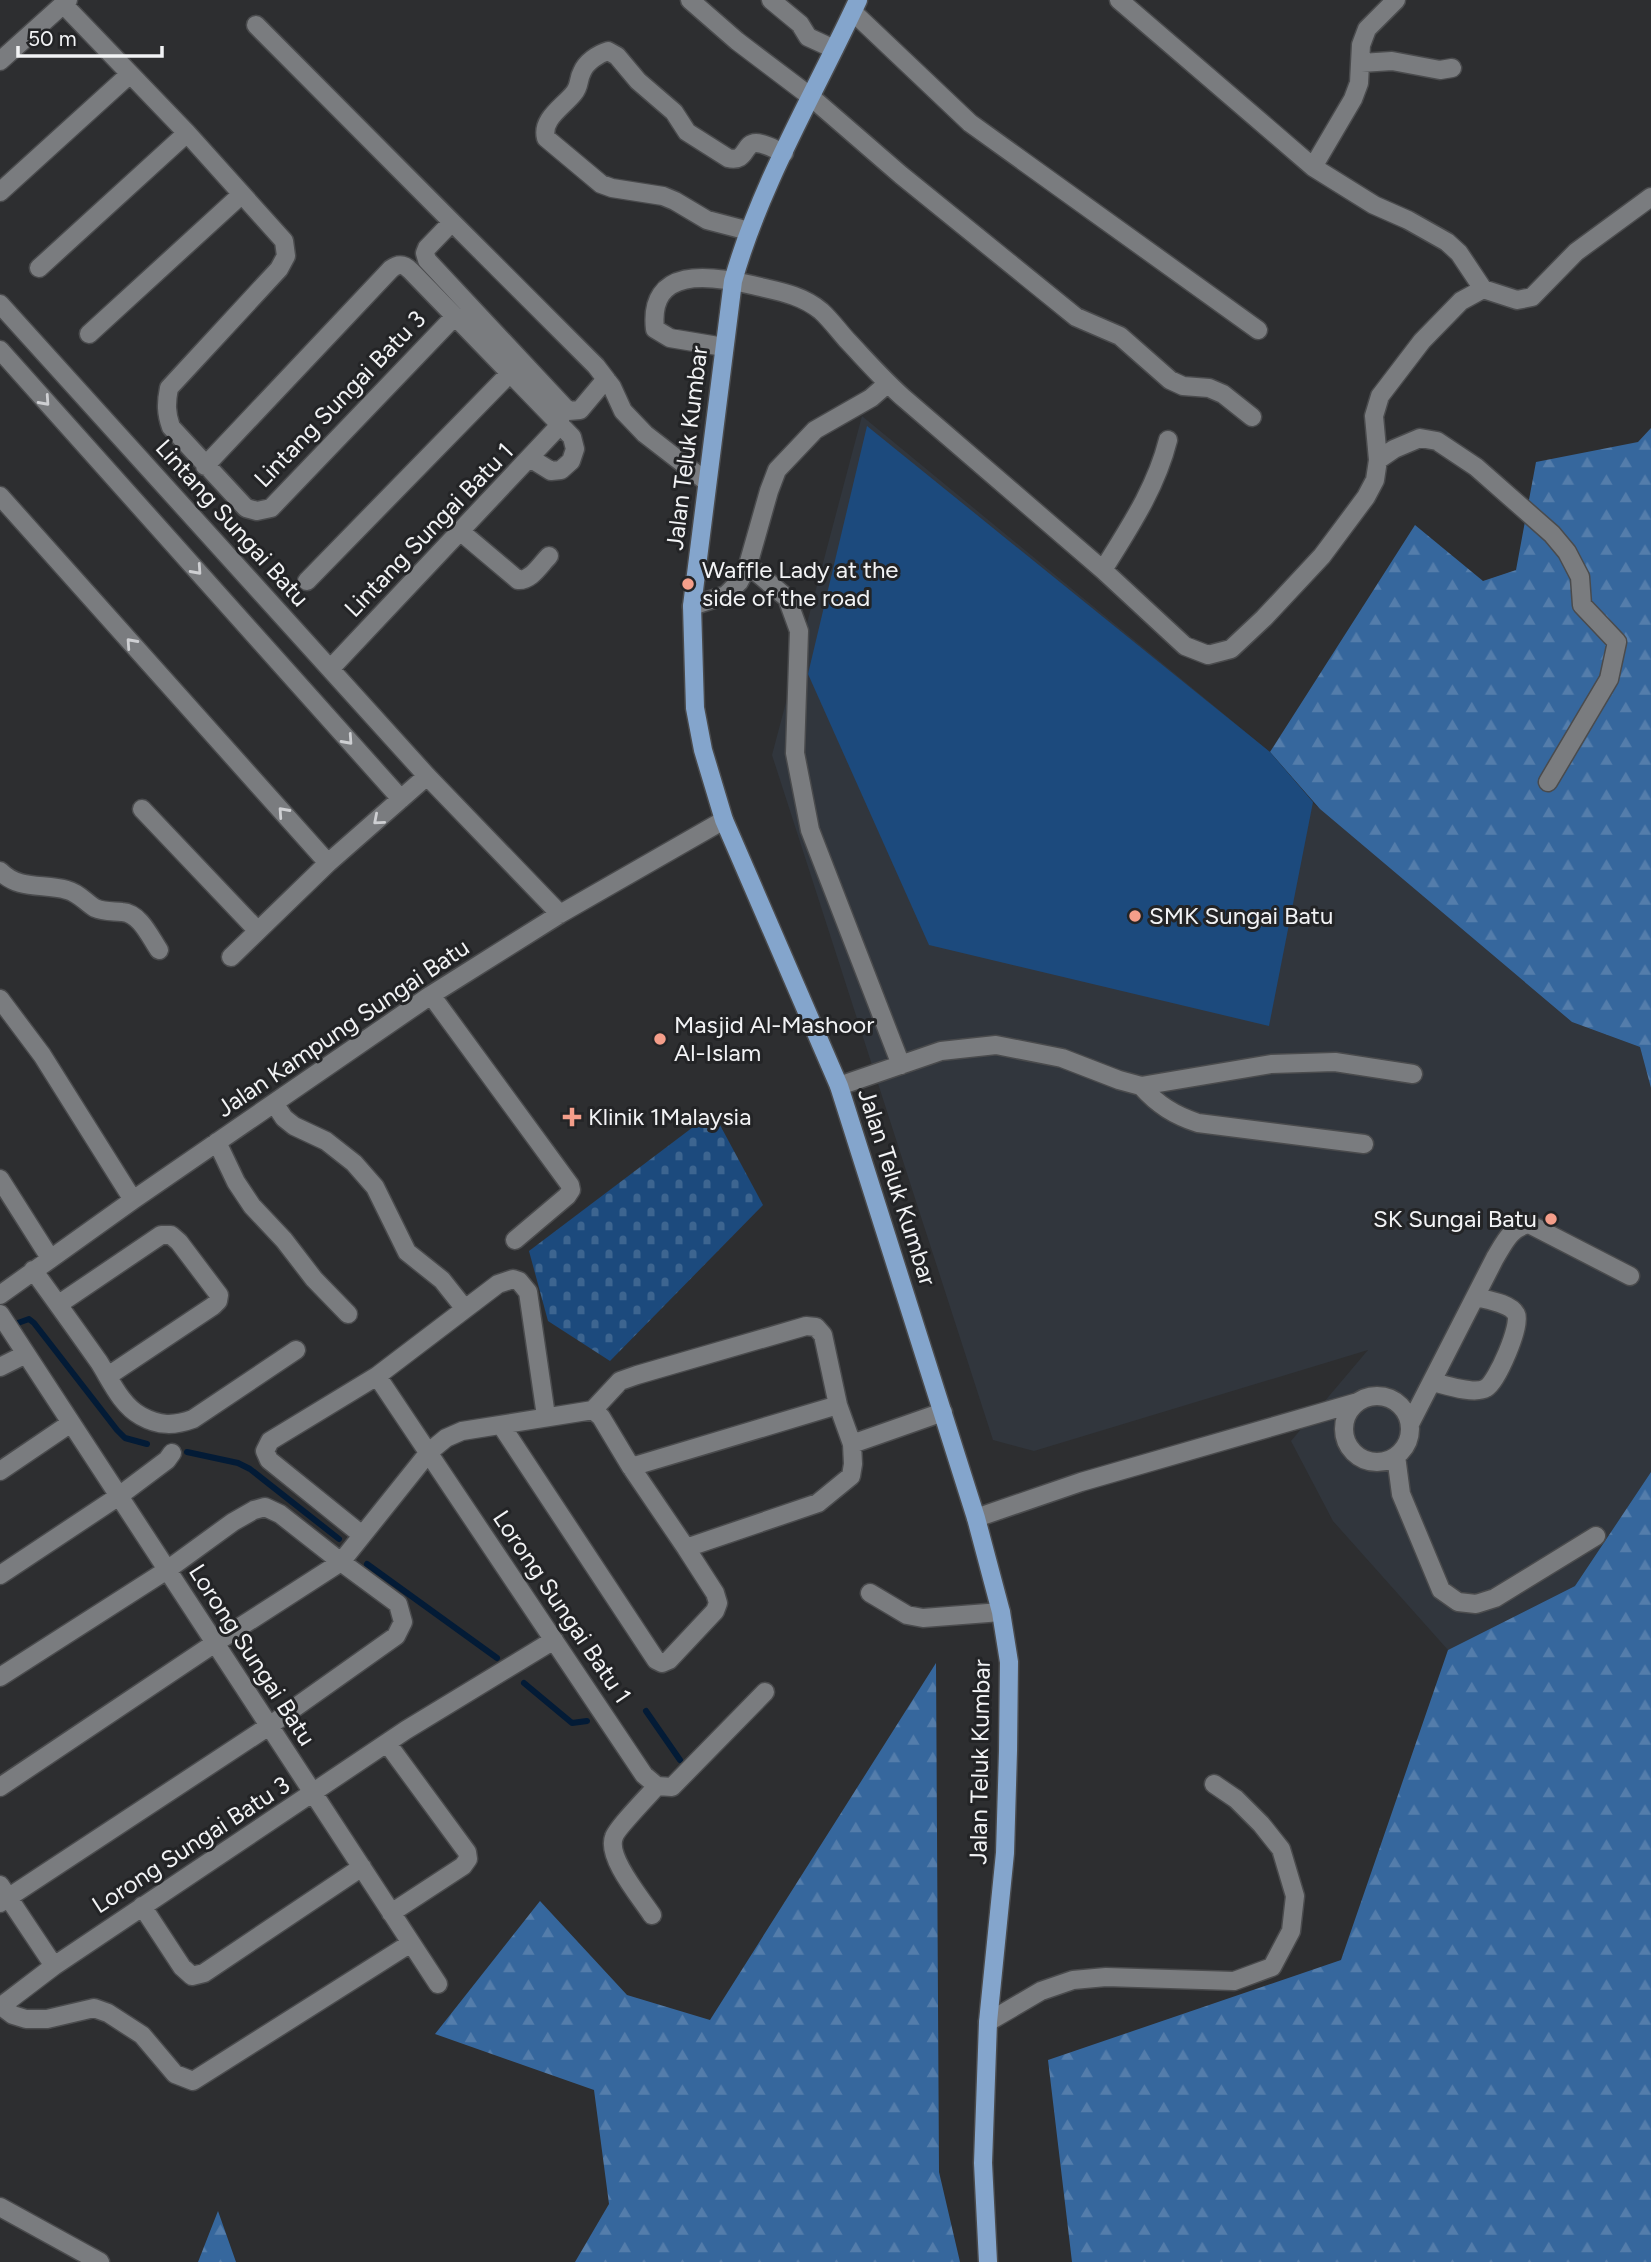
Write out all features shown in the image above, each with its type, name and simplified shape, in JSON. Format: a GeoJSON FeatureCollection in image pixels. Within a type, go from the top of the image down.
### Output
{"type":"FeatureCollection","features":[{"type":"Feature","properties":{"kind":"main road","name":"Jalan Teluk Kumbar"},"geometry":{"type":"LineString","coordinates":[[856,6],[749,230],[733,281],[692,606],[695,708],[703,750],[724,820],[839,1086],[976,1518],[1001,1612],[1009,1662],[1009,1751],[1005,1853],[988,2022],[984,2163],[988,2262]]}},
{"type":"Feature","properties":{"kind":"street"},"geometry":{"type":"LineString","coordinates":[[690,0],[1076,317],[1120,336],[1170,380],[1183,386],[1209,388],[1223,394],[1252,417]]}},
{"type":"Feature","properties":{"kind":"street"},"geometry":{"type":"LineString","coordinates":[[771,0],[800,24],[808,37],[834,48]]}},
{"type":"Feature","properties":{"kind":"street"},"geometry":{"type":"LineString","coordinates":[[1119,0],[1313,167],[1374,205],[1447,242],[1459,253],[1483,289],[1517,300],[1532,297],[1576,252],[1651,197]]}},
{"type":"Feature","properties":{"kind":"street"},"geometry":{"type":"LineString","coordinates":[[1313,167],[1353,99],[1359,83],[1361,45],[1367,29],[1396,0]]}},
{"type":"Feature","properties":{"kind":"street"},"geometry":{"type":"LineString","coordinates":[[0,61],[65,2],[284,242],[286,256],[279,269],[169,388],[166,414],[171,427],[205,466],[397,265],[411,271],[572,437],[575,449],[571,461],[561,470],[551,471],[530,458]]}},
{"type":"Feature","properties":{"kind":"street"},"geometry":{"type":"LineString","coordinates":[[856,6],[970,123],[1258,330]]}},
{"type":"Feature","properties":{"kind":"street"},"geometry":{"type":"LineString","coordinates":[[256,25],[607,379],[623,411],[645,434],[707,482]]}},
{"type":"Feature","properties":{"kind":"street"},"geometry":{"type":"LineString","coordinates":[[749,230],[707,220],[663,196],[601,184],[546,138],[544,130],[547,122],[577,90],[582,71],[599,54],[608,51],[617,56],[638,81],[674,112],[687,132],[728,158],[735,160],[741,157],[750,145],[757,143],[784,153]]}},
{"type":"Feature","properties":{"kind":"street"},"geometry":{"type":"LineString","coordinates":[[1361,63],[1392,61],[1440,70],[1452,68]]}},
{"type":"Feature","properties":{"kind":"street"},"geometry":{"type":"LineString","coordinates":[[0,192],[130,74]]}},
{"type":"Feature","properties":{"kind":"street"},"geometry":{"type":"LineString","coordinates":[[39,268],[187,133]]}},
{"type":"Feature","properties":{"kind":"street"},"geometry":{"type":"LineString","coordinates":[[89,334],[242,194]]}},
{"type":"Feature","properties":{"kind":"street"},"geometry":{"type":"LineString","coordinates":[[452,222],[427,248],[427,260],[568,411],[580,410],[607,379]]}},
{"type":"Feature","properties":{"kind":"street"},"geometry":{"type":"LineString","coordinates":[[724,347],[670,338],[655,329],[653,312],[662,291],[682,280],[700,277],[733,281],[794,295],[821,311],[887,384],[1103,570],[1185,646],[1208,655],[1231,649],[1322,556],[1366,497],[1375,480],[1378,460],[1374,416],[1380,396],[1422,341],[1461,302],[1483,289]]}},
{"type":"Feature","properties":{"kind":"street","name":"Lintang Sungai Batu"},"geometry":{"type":"LineString","coordinates":[[0,304],[427,776],[560,914]]}},
{"type":"Feature","properties":{"kind":"street","name":"Lintang Sungai Batu 3"},"geometry":{"type":"LineString","coordinates":[[205,466],[246,508],[257,511],[271,508],[455,316]]}},
{"type":"Feature","properties":{"kind":"street"},"geometry":{"type":"LineString","coordinates":[[0,350],[401,799]]}},
{"type":"Feature","properties":{"kind":"street"},"geometry":{"type":"LineString","coordinates":[[307,581],[511,372]]}},
{"type":"Feature","properties":{"kind":"street"},"geometry":{"type":"LineString","coordinates":[[692,606],[726,595],[739,582],[748,565],[777,470],[815,430],[871,398],[887,384]]}},
{"type":"Feature","properties":{"kind":"street","name":"Lintang Sungai Batu 1"},"geometry":{"type":"LineString","coordinates":[[331,668],[561,424]]}},
{"type":"Feature","properties":{"kind":"street"},"geometry":{"type":"LineString","coordinates":[[1378,460],[1394,449],[1420,438],[1437,441],[1476,467],[1552,534],[1580,577],[1582,606],[1617,642],[1609,679],[1548,782]]}},
{"type":"Feature","properties":{"kind":"street"},"geometry":{"type":"LineString","coordinates":[[1103,570],[1150,493],[1163,462],[1168,440]]}},
{"type":"Feature","properties":{"kind":"street"},"geometry":{"type":"LineString","coordinates":[[0,496],[328,863]]}},
{"type":"Feature","properties":{"kind":"street"},"geometry":{"type":"LineString","coordinates":[[460,531],[518,580],[528,578],[549,556]]}},
{"type":"Feature","properties":{"kind":"street"},"geometry":{"type":"LineString","coordinates":[[748,565],[787,598],[799,631],[795,753],[810,830],[901,1065]]}},
{"type":"Feature","properties":{"kind":"street"},"geometry":{"type":"LineString","coordinates":[[231,957],[328,863],[427,776]]}},
{"type":"Feature","properties":{"kind":"street"},"geometry":{"type":"LineString","coordinates":[[142,809],[257,930]]}},
{"type":"Feature","properties":{"kind":"street","name":"Jalan Kampung Sungai Batu"},"geometry":{"type":"LineString","coordinates":[[0,1295],[431,995],[560,914],[724,820]]}},
{"type":"Feature","properties":{"kind":"street"},"geometry":{"type":"LineString","coordinates":[[0,872],[8,879],[25,886],[68,890],[96,908],[126,912],[137,918],[159,950]]}},
{"type":"Feature","properties":{"kind":"street"},"geometry":{"type":"LineString","coordinates":[[431,995],[569,1185],[567,1196],[515,1240]]}},
{"type":"Feature","properties":{"kind":"street"},"geometry":{"type":"LineString","coordinates":[[0,999],[42,1055],[133,1200]]}},
{"type":"Feature","properties":{"kind":"street"},"geometry":{"type":"LineString","coordinates":[[839,1086],[941,1051],[996,1045],[1062,1058],[1141,1086],[1271,1063],[1335,1062],[1413,1074]]}},
{"type":"Feature","properties":{"kind":"street"},"geometry":{"type":"LineString","coordinates":[[1141,1086],[1153,1100],[1174,1115],[1198,1123],[1364,1144]]}},
{"type":"Feature","properties":{"kind":"street"},"geometry":{"type":"LineString","coordinates":[[274,1103],[284,1118],[326,1141],[354,1163],[375,1187],[407,1252],[442,1280],[465,1309]]}},
{"type":"Feature","properties":{"kind":"street"},"geometry":{"type":"LineString","coordinates":[[217,1142],[236,1182],[252,1206],[284,1240],[314,1279],[348,1314]]}},
{"type":"Feature","properties":{"kind":"street"},"geometry":{"type":"LineString","coordinates":[[0,1179],[50,1258]]}},
{"type":"Feature","properties":{"kind":"street"},"geometry":{"type":"LineString","coordinates":[[1358,1402],[1345,1420],[1344,1432],[1354,1452],[1363,1459],[1374,1462],[1386,1461],[1396,1456],[1407,1442],[1410,1424],[1495,1258],[1518,1226],[1529,1224],[1630,1276]]}},
{"type":"Feature","properties":{"kind":"street"},"geometry":{"type":"LineString","coordinates":[[59,1304],[161,1235],[171,1235],[179,1242],[219,1295],[218,1301],[108,1376]]}},
{"type":"Feature","properties":{"kind":"street"},"geometry":{"type":"LineString","coordinates":[[33,1270],[59,1304],[123,1401],[139,1415],[156,1423],[173,1439]]}},
{"type":"Feature","properties":{"kind":"street"},"geometry":{"type":"LineString","coordinates":[[362,1535],[269,1460],[265,1451],[270,1441],[377,1376],[506,1280],[513,1279],[524,1285],[528,1292],[546,1416]]}},
{"type":"Feature","properties":{"kind":"street"},"geometry":{"type":"LineString","coordinates":[[1433,1382],[1474,1391],[1486,1388],[1495,1378],[1518,1327],[1517,1315],[1511,1308],[1476,1297]]}},
{"type":"Feature","properties":{"kind":"street","name":"Lorong Sungai Batu"},"geometry":{"type":"LineString","coordinates":[[0,1314],[438,1984]]}},
{"type":"Feature","properties":{"kind":"street"},"geometry":{"type":"LineString","coordinates":[[0,1787],[341,1562],[429,1452],[446,1438],[462,1431],[593,1410],[620,1381],[806,1326],[816,1327],[823,1335],[838,1405],[852,1444],[851,1476],[818,1503],[686,1548]]}},
{"type":"Feature","properties":{"kind":"street"},"geometry":{"type":"LineString","coordinates":[[0,1576],[167,1461],[173,1439],[193,1419],[296,1350]]}},
{"type":"Feature","properties":{"kind":"street"},"geometry":{"type":"LineString","coordinates":[[0,1367],[26,1354]]}},
{"type":"Feature","properties":{"kind":"street","name":"Lorong Sungai Batu 1"},"geometry":{"type":"LineString","coordinates":[[377,1376],[644,1775],[657,1786]]}},
{"type":"Feature","properties":{"kind":"street"},"geometry":{"type":"LineString","coordinates":[[976,1518],[1081,1482],[1368,1397],[1390,1398],[1400,1404],[1407,1413],[1410,1424]]}},
{"type":"Feature","properties":{"kind":"street"},"geometry":{"type":"LineString","coordinates":[[631,1467],[838,1405]]}},
{"type":"Feature","properties":{"kind":"street"},"geometry":{"type":"LineString","coordinates":[[500,1424],[656,1660],[662,1663],[669,1660],[715,1611],[718,1603],[715,1593],[686,1548],[601,1417],[593,1410]]}},
{"type":"Feature","properties":{"kind":"street"},"geometry":{"type":"LineString","coordinates":[[852,1444],[943,1412]]}},
{"type":"Feature","properties":{"kind":"street"},"geometry":{"type":"LineString","coordinates":[[0,1471],[71,1423]]}},
{"type":"Feature","properties":{"kind":"street"},"geometry":{"type":"LineString","coordinates":[[1396,1456],[1401,1494],[1441,1590],[1458,1602],[1476,1604],[1495,1598],[1595,1536]]}},
{"type":"Feature","properties":{"kind":"street"},"geometry":{"type":"LineString","coordinates":[[0,1677],[167,1570],[244,1515],[265,1507],[280,1514],[398,1604],[403,1622],[396,1636],[269,1726],[3,1895],[54,1966]]}},
{"type":"Feature","properties":{"kind":"street"},"geometry":{"type":"LineString","coordinates":[[870,1593],[907,1615],[923,1618],[1001,1612]]}},
{"type":"Feature","properties":{"kind":"street","name":"Lorong Sungai Batu 3"},"geometry":{"type":"LineString","coordinates":[[0,2006],[142,1906],[387,1743],[554,1640]]}},
{"type":"Feature","properties":{"kind":"street"},"geometry":{"type":"LineString","coordinates":[[652,1915],[619,1865],[613,1850],[614,1837],[657,1786],[672,1787],[765,1692]]}},
{"type":"Feature","properties":{"kind":"street"},"geometry":{"type":"LineString","coordinates":[[387,1743],[467,1853],[468,1859],[463,1866],[391,1913]]}},
{"type":"Feature","properties":{"kind":"street"},"geometry":{"type":"LineString","coordinates":[[988,2022],[1041,1991],[1073,1980],[1106,1977],[1234,1981],[1272,1967],[1291,1931],[1295,1896],[1281,1849],[1236,1799],[1214,1784]]}},
{"type":"Feature","properties":{"kind":"street"},"geometry":{"type":"LineString","coordinates":[[142,1906],[192,1976],[204,1973],[362,1867]]}},
{"type":"Feature","properties":{"kind":"street"},"geometry":{"type":"LineString","coordinates":[[0,2006],[13,2015],[26,2019],[47,2019],[94,2008],[108,2013],[142,2035],[175,2074],[193,2081],[411,1943]]}},
{"type":"Feature","properties":{"kind":"street"},"geometry":{"type":"LineString","coordinates":[[0,2207],[100,2262]]}},
{"type":"Feature","properties":{"kind":"shaded area","name":"SMK Sungai Batu"},"geometry":{"type":"Polygon","coordinates":[[[862,416],[1270,752],[1313,803],[1572,1022],[1640,1047],[1651,1088],[1651,1472],[1575,1586],[1448,1650],[1333,1521],[1291,1441],[1368,1350],[1034,1451],[993,1440],[772,755],[862,416]]]}},
{"type":"Feature","properties":{"kind":"green space"},"geometry":{"type":"Polygon","coordinates":[[[867,426],[1270,752],[1313,802],[1269,1026],[929,945],[808,674],[867,426]]]}},
{"type":"Feature","properties":{"kind":"green space"},"geometry":{"type":"Polygon","coordinates":[[[1651,428],[1651,1088],[1640,1047],[1572,1022],[1320,809],[1270,752],[1415,525],[1483,581],[1516,570],[1536,462],[1638,442],[1651,428]]]}},
{"type":"Feature","properties":{"kind":"green space"},"geometry":{"type":"Polygon","coordinates":[[[713,1112],[763,1205],[610,1361],[548,1321],[529,1251],[713,1112]]]}},
{"type":"Feature","properties":{"kind":"green space"},"geometry":{"type":"Polygon","coordinates":[[[1651,1472],[1651,2262],[1072,2262],[1048,2060],[1341,1960],[1448,1650],[1575,1586],[1651,1472]]]}},
{"type":"Feature","properties":{"kind":"green space"},"geometry":{"type":"Polygon","coordinates":[[[936,1663],[939,2172],[960,2262],[575,2262],[609,2204],[594,2090],[435,2034],[540,1901],[627,1995],[710,2020],[936,1663]]]}},
{"type":"Feature","properties":{"kind":"green space"},"geometry":{"type":"Polygon","coordinates":[[[218,2211],[236,2262],[198,2262],[218,2211]]]}},
{"type":"Feature","properties":{"kind":"waterway"},"geometry":{"type":"LineString","coordinates":[[15,1324],[29,1319],[34,1323],[117,1430],[125,1438],[147,1444]]}},
{"type":"Feature","properties":{"kind":"waterway"},"geometry":{"type":"LineString","coordinates":[[187,1452],[238,1463],[250,1469],[339,1539]]}},
{"type":"Feature","properties":{"kind":"waterway"},"geometry":{"type":"LineString","coordinates":[[367,1564],[497,1658]]}},
{"type":"Feature","properties":{"kind":"waterway"},"geometry":{"type":"LineString","coordinates":[[524,1683],[572,1723],[587,1721]]}},
{"type":"Feature","properties":{"kind":"waterway"},"geometry":{"type":"LineString","coordinates":[[646,1711],[680,1760]]}},
{"type":"Feature","properties":{"kind":"place","name":"Waffle Lady at the side of the road"},"geometry":{"type":"Point","coordinates":[688,584]}},
{"type":"Feature","properties":{"kind":"place","name":"SMK Sungai Batu"},"geometry":{"type":"Point","coordinates":[1135,916]}},
{"type":"Feature","properties":{"kind":"place","name":"Masjid Al-Mashoor Al-Islam"},"geometry":{"type":"Point","coordinates":[660,1039]}},
{"type":"Feature","properties":{"kind":"place","name":"Klinik 1Malaysia"},"geometry":{"type":"Point","coordinates":[572,1117]}},
{"type":"Feature","properties":{"kind":"place","name":"SK Sungai Batu"},"geometry":{"type":"Point","coordinates":[1551,1219]}}]}
